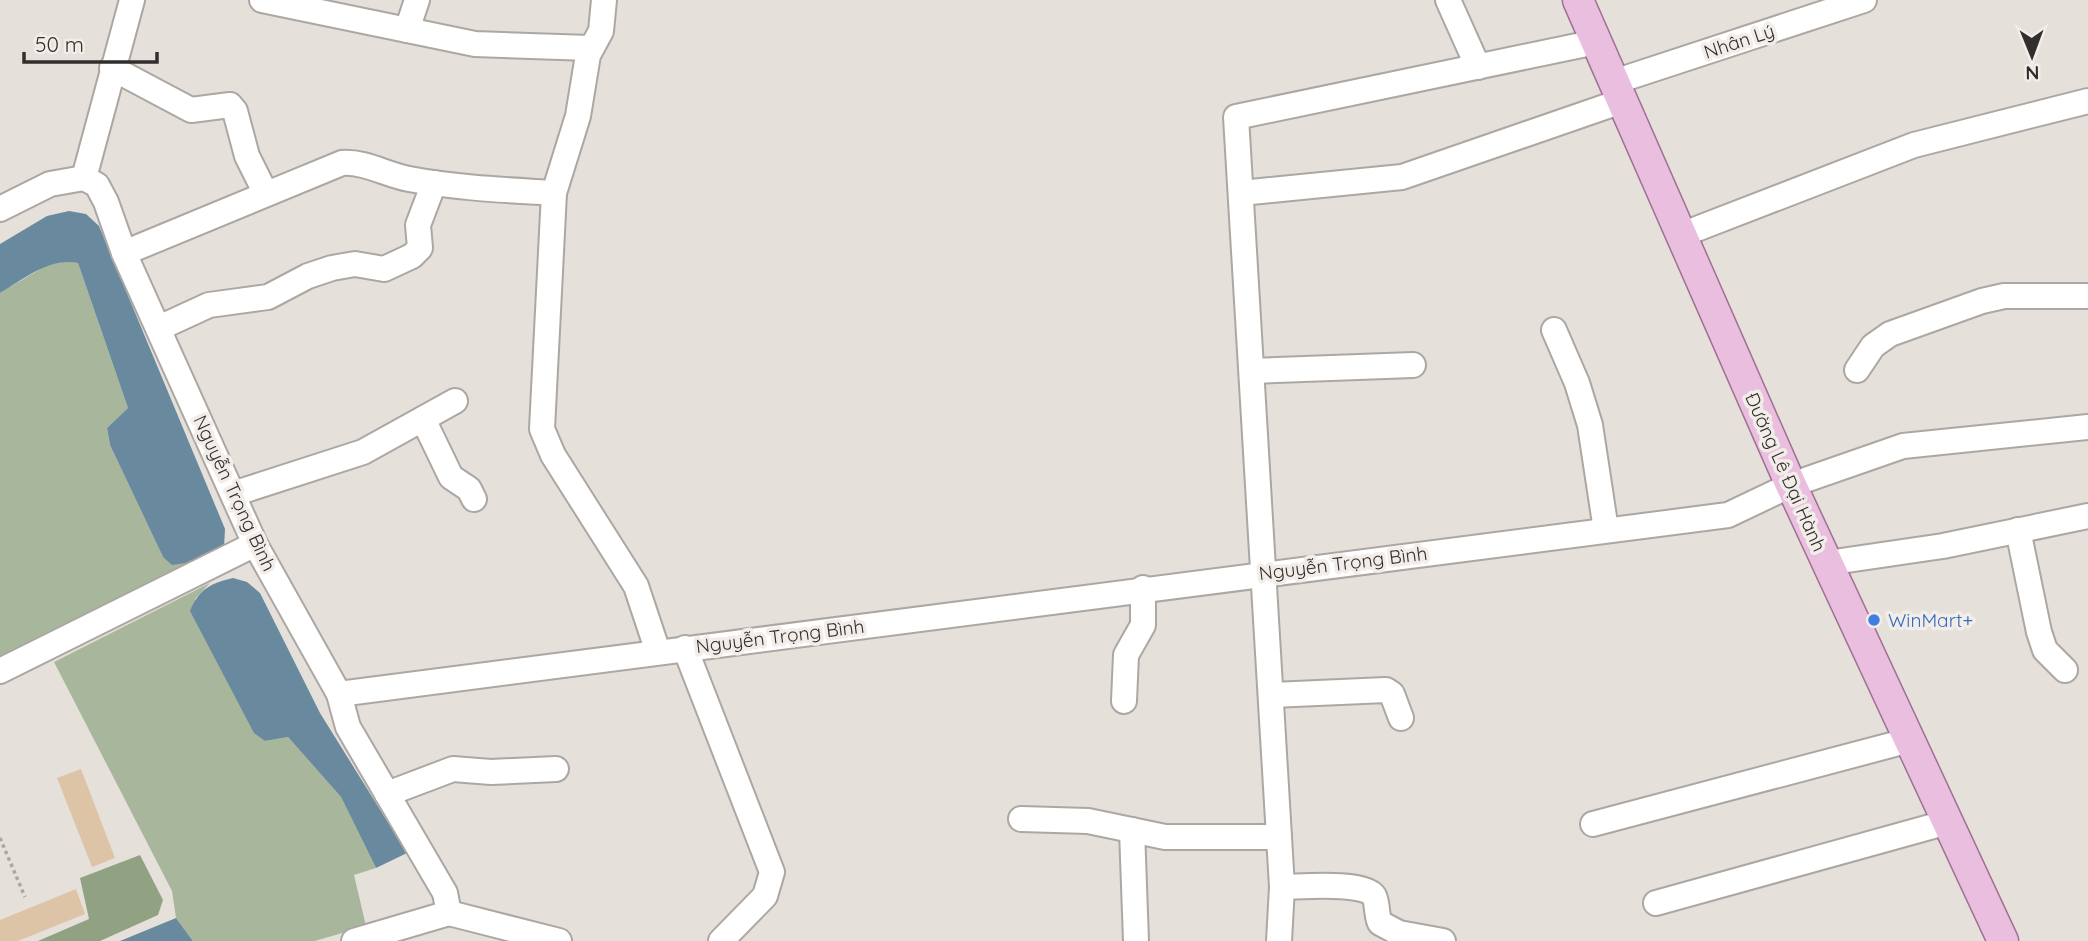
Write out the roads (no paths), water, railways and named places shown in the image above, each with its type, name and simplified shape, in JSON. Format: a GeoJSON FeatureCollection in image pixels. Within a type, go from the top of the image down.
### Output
{"type":"FeatureCollection","features":[{"type":"Feature","properties":{"kind":"main road","name":"Đường Lê Đại Hành"},"geometry":{"type":"LineString","coordinates":[[1579,2],[1791,485],[2003,941]]}},
{"type":"Feature","properties":{"kind":"street"},"geometry":{"type":"LineString","coordinates":[[0,209],[50,184],[84,178],[132,0]]}},
{"type":"Feature","properties":{"kind":"street"},"geometry":{"type":"LineString","coordinates":[[267,0],[475,44],[590,48]]}},
{"type":"Feature","properties":{"kind":"street"},"geometry":{"type":"LineString","coordinates":[[407,30],[417,0]]}},
{"type":"Feature","properties":{"kind":"street"},"geometry":{"type":"LineString","coordinates":[[604,0],[601,31],[590,48],[578,116],[554,193],[542,412],[544,436],[636,586],[658,652]]}},
{"type":"Feature","properties":{"kind":"street"},"geometry":{"type":"LineString","coordinates":[[1448,0],[1478,67]]}},
{"type":"Feature","properties":{"kind":"street","name":"Nhân Lý"},"geometry":{"type":"LineString","coordinates":[[1241,193],[1402,177],[1859,1]]}},
{"type":"Feature","properties":{"kind":"street"},"geometry":{"type":"LineString","coordinates":[[1279,941],[1282,887],[1272,695],[1236,117],[1597,42]]}},
{"type":"Feature","properties":{"kind":"street"},"geometry":{"type":"LineString","coordinates":[[112,68],[191,110],[230,105],[235,111],[247,156],[265,191]]}},
{"type":"Feature","properties":{"kind":"street"},"geometry":{"type":"LineString","coordinates":[[1681,235],[1914,145],[2088,102]]}},
{"type":"Feature","properties":{"kind":"street"},"geometry":{"type":"LineString","coordinates":[[124,253],[265,191],[349,162],[434,183],[554,193]]}},
{"type":"Feature","properties":{"kind":"street","name":"Nguyễn Trọng Bình"},"geometry":{"type":"LineString","coordinates":[[84,178],[97,185],[124,253],[255,544],[339,694],[1728,515],[1791,485],[1903,446],[2088,427]]}},
{"type":"Feature","properties":{"kind":"street"},"geometry":{"type":"LineString","coordinates":[[159,328],[209,305],[268,298],[308,276],[332,268],[355,264],[384,269],[412,256],[420,248],[418,225],[434,183]]}},
{"type":"Feature","properties":{"kind":"street"},"geometry":{"type":"LineString","coordinates":[[1857,370],[1873,346],[1890,334],[1982,301],[2004,296],[2088,296]]}},
{"type":"Feature","properties":{"kind":"street"},"geometry":{"type":"LineString","coordinates":[[1554,330],[1590,425],[1606,530]]}},
{"type":"Feature","properties":{"kind":"street"},"geometry":{"type":"LineString","coordinates":[[1252,371],[1413,365]]}},
{"type":"Feature","properties":{"kind":"street"},"geometry":{"type":"LineString","coordinates":[[233,494],[363,453],[455,401]]}},
{"type":"Feature","properties":{"kind":"street"},"geometry":{"type":"LineString","coordinates":[[423,419],[451,477],[469,489],[474,499]]}},
{"type":"Feature","properties":{"kind":"street"},"geometry":{"type":"LineString","coordinates":[[1827,563],[1943,546],[2088,516]]}},
{"type":"Feature","properties":{"kind":"street"},"geometry":{"type":"LineString","coordinates":[[2018,530],[2045,650],[2065,670]]}},
{"type":"Feature","properties":{"kind":"street"},"geometry":{"type":"LineString","coordinates":[[0,671],[255,544]]}},
{"type":"Feature","properties":{"kind":"street"},"geometry":{"type":"LineString","coordinates":[[1124,701],[1126,655],[1143,625],[1143,589]]}},
{"type":"Feature","properties":{"kind":"street"},"geometry":{"type":"LineString","coordinates":[[685,648],[772,872],[765,896],[721,941]]}},
{"type":"Feature","properties":{"kind":"street"},"geometry":{"type":"LineString","coordinates":[[1272,695],[1386,690],[1392,694],[1401,718]]}},
{"type":"Feature","properties":{"kind":"street"},"geometry":{"type":"LineString","coordinates":[[339,694],[348,727],[445,893],[449,913]]}},
{"type":"Feature","properties":{"kind":"street"},"geometry":{"type":"LineString","coordinates":[[1593,824],[1910,740]]}},
{"type":"Feature","properties":{"kind":"street"},"geometry":{"type":"LineString","coordinates":[[387,794],[453,769],[491,772],[556,769]]}},
{"type":"Feature","properties":{"kind":"street"},"geometry":{"type":"LineString","coordinates":[[1021,819],[1088,821],[1191,839],[1279,837]]}},
{"type":"Feature","properties":{"kind":"street"},"geometry":{"type":"LineString","coordinates":[[1656,903],[1948,822]]}},
{"type":"Feature","properties":{"kind":"street"},"geometry":{"type":"LineString","coordinates":[[1132,830],[1136,941]]}},
{"type":"Feature","properties":{"kind":"street"},"geometry":{"type":"LineString","coordinates":[[1282,887],[1347,887],[1365,890],[1374,897],[1380,923],[1389,929],[1443,941]]}},
{"type":"Feature","properties":{"kind":"street"},"geometry":{"type":"LineString","coordinates":[[354,941],[387,936],[449,913],[559,941]]}},
{"type":"Feature","properties":{"kind":"water"},"geometry":{"type":"Polygon","coordinates":[[[69,211],[86,214],[99,226],[225,529],[224,547],[202,561],[172,565],[163,557],[110,445],[107,428],[128,408],[78,263],[47,266],[0,293],[0,244],[47,216],[69,211]]]}},
{"type":"Feature","properties":{"kind":"water"},"geometry":{"type":"Polygon","coordinates":[[[233,578],[247,582],[260,593],[320,713],[407,853],[376,868],[341,797],[288,737],[265,741],[254,733],[190,611],[197,597],[207,588],[233,578]]]}},
{"type":"Feature","properties":{"kind":"water"},"geometry":{"type":"Polygon","coordinates":[[[176,918],[193,941],[120,941],[176,918]]]}},
{"type":"Feature","properties":{"kind":"place","name":"WinMart+"},"geometry":{"type":"Point","coordinates":[1874,620]}}]}
